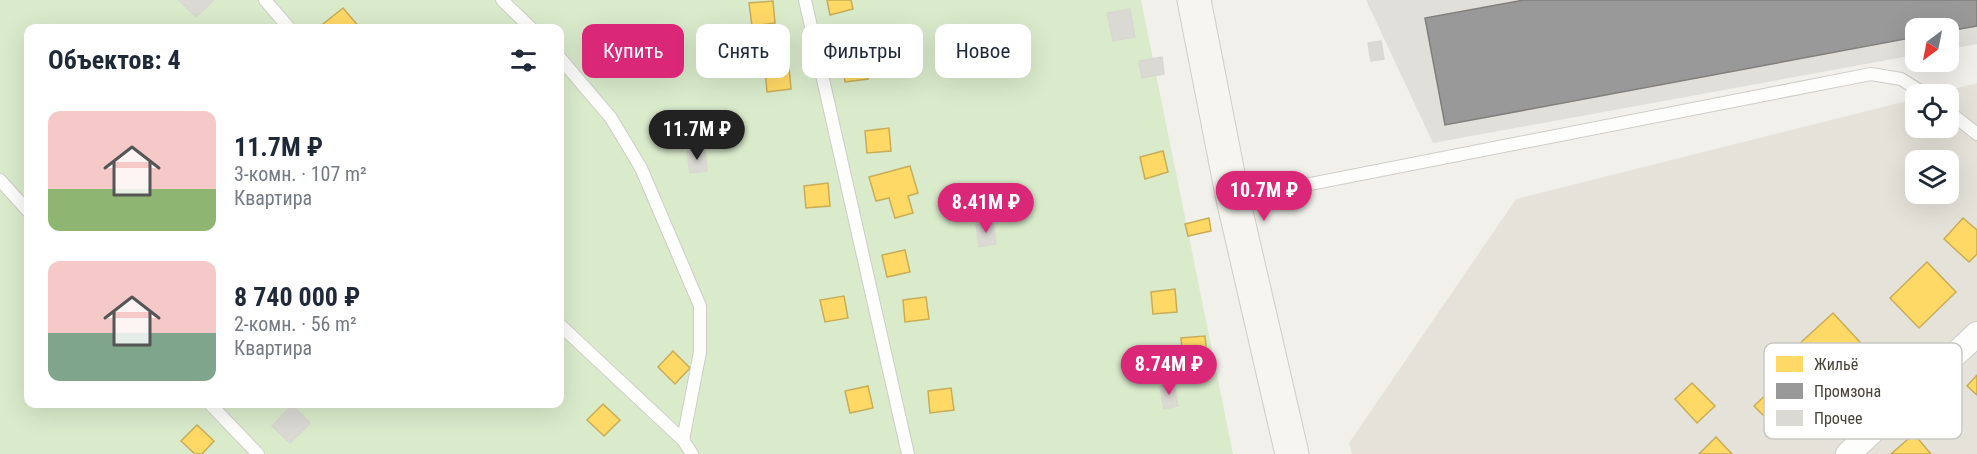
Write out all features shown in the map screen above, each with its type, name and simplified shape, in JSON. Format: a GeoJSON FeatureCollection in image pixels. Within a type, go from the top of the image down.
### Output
{"type":"FeatureCollection","features":[{"type":"Feature","properties":{"kind":"street"},"geometry":{"type":"LineString","coordinates":[[1194,0],[1233,199],[1292,454]]}},
{"type":"Feature","properties":{"kind":"street"},"geometry":{"type":"LineString","coordinates":[[1962,348],[1977,334]]}},
{"type":"Feature","properties":{"kind":"street"},"geometry":{"type":"LineString","coordinates":[[1848,454],[1864,439]]}},
{"type":"Feature","properties":{"kind":"lane"},"geometry":{"type":"LineString","coordinates":[[264,0],[285,24]]}},
{"type":"Feature","properties":{"kind":"lane"},"geometry":{"type":"LineString","coordinates":[[502,0],[527,24]]}},
{"type":"Feature","properties":{"kind":"lane"},"geometry":{"type":"LineString","coordinates":[[805,0],[908,454]]}},
{"type":"Feature","properties":{"kind":"lane"},"geometry":{"type":"LineString","coordinates":[[564,63],[611,118],[641,168],[700,306],[700,352],[683,440]]}},
{"type":"Feature","properties":{"kind":"lane"},"geometry":{"type":"LineString","coordinates":[[1233,199],[1871,74],[1901,79],[1909,84]]}},
{"type":"Feature","properties":{"kind":"lane"},"geometry":{"type":"LineString","coordinates":[[1959,120],[1977,134]]}},
{"type":"Feature","properties":{"kind":"lane"},"geometry":{"type":"LineString","coordinates":[[0,180],[24,207]]}},
{"type":"Feature","properties":{"kind":"lane"},"geometry":{"type":"LineString","coordinates":[[564,329],[683,440],[692,454]]}},
{"type":"Feature","properties":{"kind":"lane"},"geometry":{"type":"LineString","coordinates":[[214,408],[258,454]]}},
{"type":"Feature","properties":{"kind":"shaded area"},"geometry":{"type":"Polygon","coordinates":[[[1366,0],[1977,0],[1977,44],[1959,47],[1959,18],[1905,18],[1905,57],[1433,143],[1366,0]]]}},
{"type":"Feature","properties":{"kind":"shaded area"},"geometry":{"type":"Polygon","coordinates":[[[1977,83],[1977,454],[1352,454],[1349,443],[1516,199],[1905,102],[1905,138],[1959,138],[1959,88],[1977,83]]]}},
{"type":"Feature","properties":{"kind":"green space"},"geometry":{"type":"Polygon","coordinates":[[[0,0],[1141,0],[1233,454],[0,454],[0,0]]]}},
{"type":"Feature","properties":{"kind":"building: Жильё"},"geometry":{"type":"Polygon","coordinates":[[[827,0],[851,0],[853,9],[830,15],[827,0]]]}},
{"type":"Feature","properties":{"kind":"building: Жильё"},"geometry":{"type":"Polygon","coordinates":[[[773,1],[775,23],[752,24],[749,3],[773,1]]]}},
{"type":"Feature","properties":{"kind":"building: Жильё"},"geometry":{"type":"Polygon","coordinates":[[[343,8],[357,24],[323,24],[343,8]]]}},
{"type":"Feature","properties":{"kind":"building: Жильё"},"geometry":{"type":"Polygon","coordinates":[[[766,78],[790,78],[791,89],[767,92],[766,78]]]}},
{"type":"Feature","properties":{"kind":"building: Жильё"},"geometry":{"type":"Polygon","coordinates":[[[844,78],[868,78],[868,79],[845,82],[844,78]]]}},
{"type":"Feature","properties":{"kind":"building: Жильё"},"geometry":{"type":"Polygon","coordinates":[[[889,128],[891,151],[867,153],[865,131],[889,128]]]}},
{"type":"Feature","properties":{"kind":"building: Жильё"},"geometry":{"type":"Polygon","coordinates":[[[1163,151],[1168,172],[1145,179],[1140,157],[1163,151]]]}},
{"type":"Feature","properties":{"kind":"building: Жильё"},"geometry":{"type":"Polygon","coordinates":[[[910,166],[918,193],[908,196],[913,213],[895,218],[889,198],[876,201],[869,177],[910,166]]]}},
{"type":"Feature","properties":{"kind":"building: Жильё"},"geometry":{"type":"Polygon","coordinates":[[[828,183],[830,206],[806,208],[804,186],[828,183]]]}},
{"type":"Feature","properties":{"kind":"building: Жильё"},"geometry":{"type":"Polygon","coordinates":[[[1209,218],[1211,231],[1188,236],[1185,224],[1209,218]]]}},
{"type":"Feature","properties":{"kind":"building: Жильё"},"geometry":{"type":"Polygon","coordinates":[[[1963,218],[1977,230],[1977,254],[1969,262],[1944,239],[1963,218]]]}},
{"type":"Feature","properties":{"kind":"building: Жильё"},"geometry":{"type":"Polygon","coordinates":[[[905,250],[910,272],[887,277],[882,255],[905,250]]]}},
{"type":"Feature","properties":{"kind":"building: Жильё"},"geometry":{"type":"Polygon","coordinates":[[[1927,262],[1956,292],[1919,328],[1890,298],[1927,262]]]}},
{"type":"Feature","properties":{"kind":"building: Жильё"},"geometry":{"type":"Polygon","coordinates":[[[1175,289],[1177,312],[1153,314],[1151,292],[1175,289]]]}},
{"type":"Feature","properties":{"kind":"building: Жильё"},"geometry":{"type":"Polygon","coordinates":[[[844,296],[848,318],[825,322],[820,300],[844,296]]]}},
{"type":"Feature","properties":{"kind":"building: Жильё"},"geometry":{"type":"Polygon","coordinates":[[[926,297],[929,319],[905,322],[903,300],[926,297]]]}},
{"type":"Feature","properties":{"kind":"building: Жильё"},"geometry":{"type":"Polygon","coordinates":[[[1833,313],[1861,343],[1800,343],[1833,313]]]}},
{"type":"Feature","properties":{"kind":"building: Жильё"},"geometry":{"type":"Polygon","coordinates":[[[1205,336],[1207,358],[1183,361],[1181,338],[1205,336]]]}},
{"type":"Feature","properties":{"kind":"building: Жильё"},"geometry":{"type":"Polygon","coordinates":[[[673,351],[690,368],[675,384],[658,367],[673,351]]]}},
{"type":"Feature","properties":{"kind":"building: Жильё"},"geometry":{"type":"Polygon","coordinates":[[[1977,375],[1977,395],[1967,386],[1977,375]]]}},
{"type":"Feature","properties":{"kind":"building: Жильё"},"geometry":{"type":"Polygon","coordinates":[[[1692,383],[1715,406],[1697,423],[1675,399],[1692,383]]]}},
{"type":"Feature","properties":{"kind":"building: Жильё"},"geometry":{"type":"Polygon","coordinates":[[[868,386],[873,408],[850,413],[845,391],[868,386]]]}},
{"type":"Feature","properties":{"kind":"building: Жильё"},"geometry":{"type":"Polygon","coordinates":[[[951,388],[954,410],[930,413],[928,391],[951,388]]]}},
{"type":"Feature","properties":{"kind":"building: Жильё"},"geometry":{"type":"Polygon","coordinates":[[[1764,396],[1764,416],[1754,406],[1764,396]]]}},
{"type":"Feature","properties":{"kind":"building: Жильё"},"geometry":{"type":"Polygon","coordinates":[[[603,404],[620,420],[604,436],[587,420],[603,404]]]}},
{"type":"Feature","properties":{"kind":"building: Жильё"},"geometry":{"type":"Polygon","coordinates":[[[197,425],[214,441],[202,454],[195,454],[181,441],[197,425]]]}},
{"type":"Feature","properties":{"kind":"building: Жильё"},"geometry":{"type":"Polygon","coordinates":[[[1716,437],[1732,454],[1699,454],[1716,437]]]}},
{"type":"Feature","properties":{"kind":"building: Жильё"},"geometry":{"type":"Polygon","coordinates":[[[1908,439],[1918,439],[1931,454],[1891,454],[1908,439]]]}},
{"type":"Feature","properties":{"kind":"building: Промзона"},"geometry":{"type":"Polygon","coordinates":[[[1524,0],[1977,0],[1977,26],[1959,29],[1959,18],[1905,18],[1905,39],[1445,125],[1425,18],[1524,0]]]}},
{"type":"Feature","properties":{"kind":"building: Прочее"},"geometry":{"type":"Polygon","coordinates":[[[179,0],[212,0],[213,1],[196,17],[179,0]]]}},
{"type":"Feature","properties":{"kind":"building: Прочее"},"geometry":{"type":"Polygon","coordinates":[[[1130,9],[1135,37],[1113,41],[1107,13],[1130,9]]]}},
{"type":"Feature","properties":{"kind":"building: Прочее"},"geometry":{"type":"Polygon","coordinates":[[[1381,41],[1384,59],[1371,61],[1368,43],[1381,41]]]}},
{"type":"Feature","properties":{"kind":"building: Прочее"},"geometry":{"type":"Polygon","coordinates":[[[1162,57],[1164,74],[1142,78],[1139,61],[1162,57]]]}},
{"type":"Feature","properties":{"kind":"building: Прочее"},"geometry":{"type":"Polygon","coordinates":[[[705,149],[707,171],[690,173],[687,151],[705,149]]]}},
{"type":"Feature","properties":{"kind":"building: Прочее"},"geometry":{"type":"Polygon","coordinates":[[[993,222],[996,244],[979,247],[976,225],[993,222]]]}},
{"type":"Feature","properties":{"kind":"building: Прочее"},"geometry":{"type":"Polygon","coordinates":[[[1174,384],[1178,406],[1164,409],[1160,386],[1174,384]]]}},
{"type":"Feature","properties":{"kind":"building: Прочее"},"geometry":{"type":"Polygon","coordinates":[[[289,408],[295,408],[310,423],[290,443],[272,426],[289,408]]]}}]}
